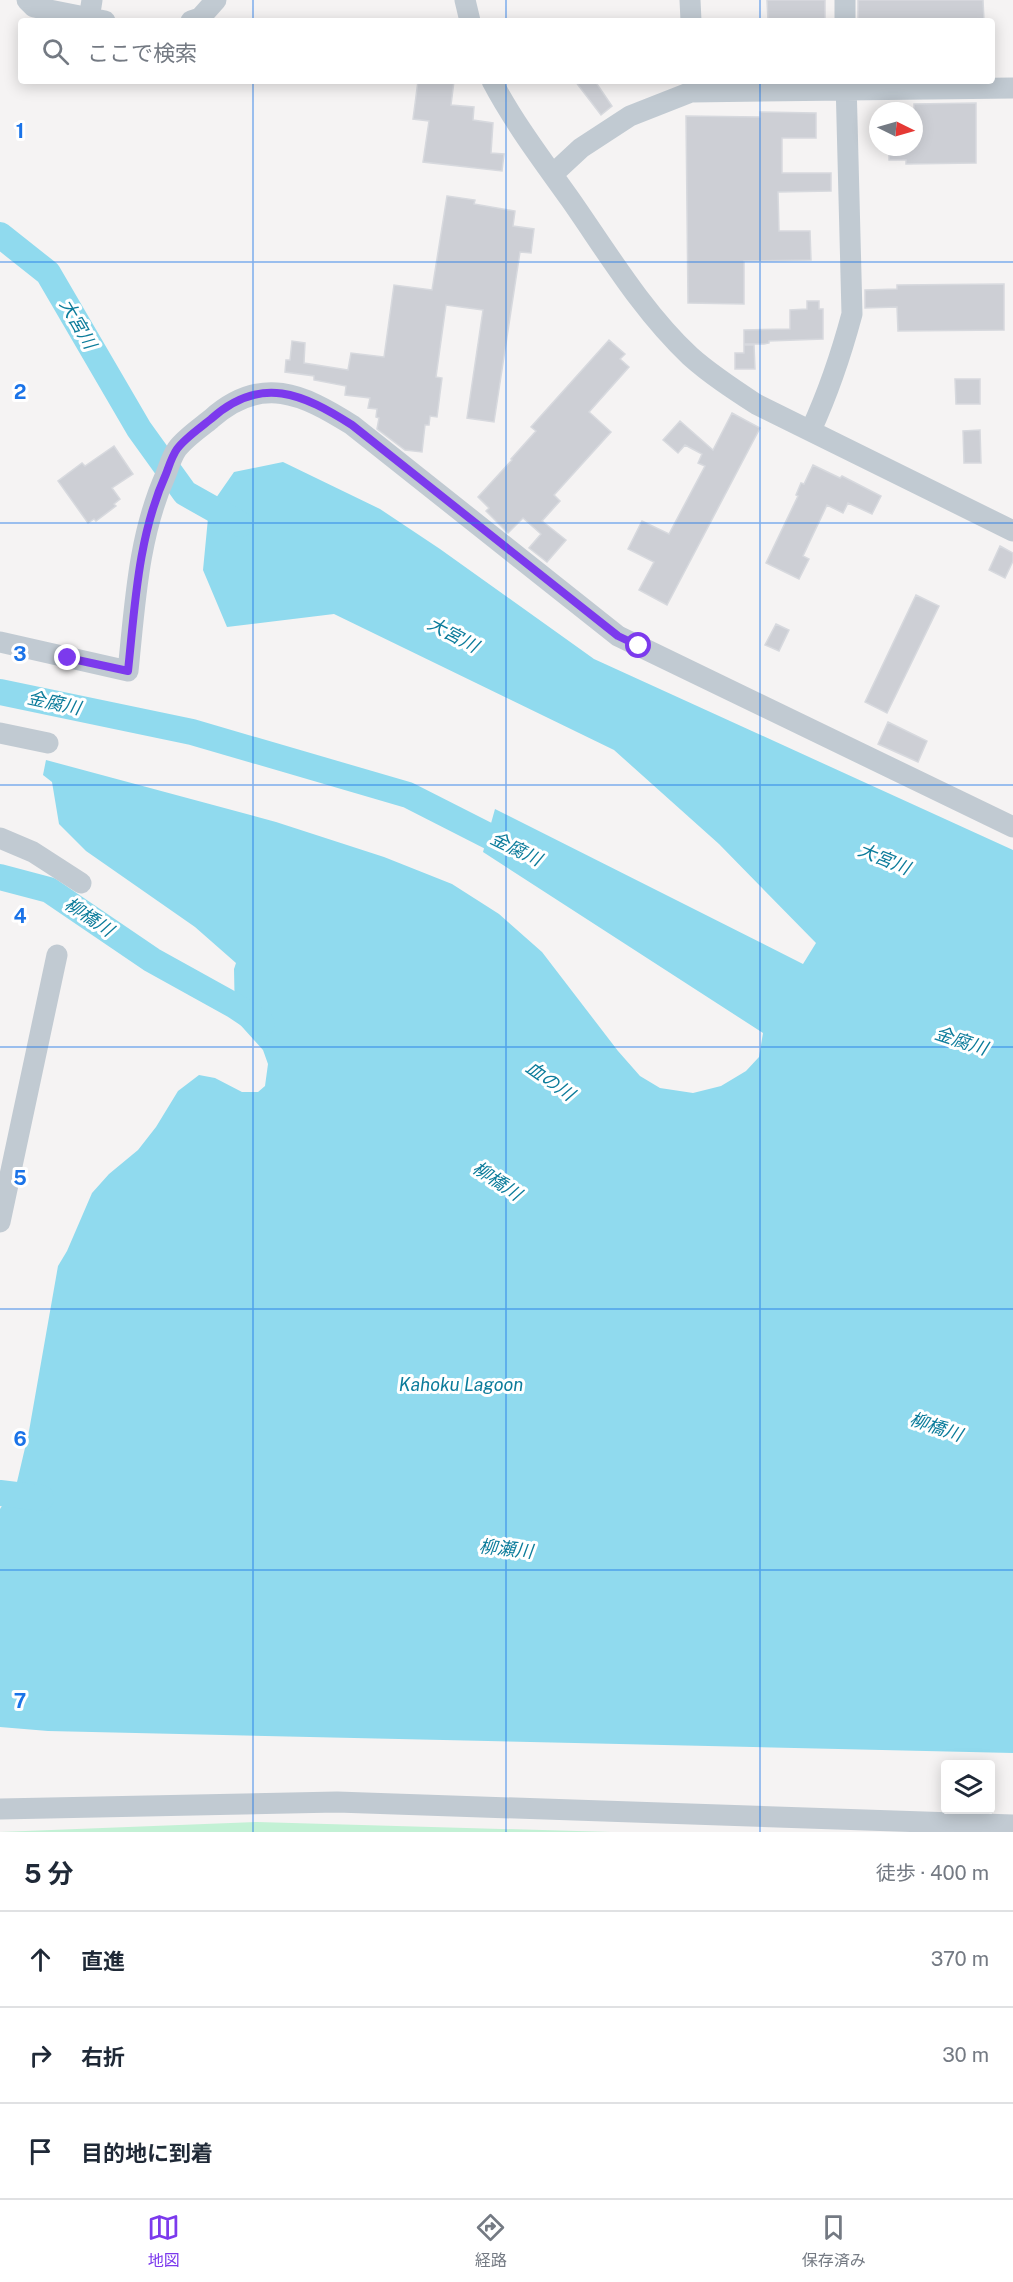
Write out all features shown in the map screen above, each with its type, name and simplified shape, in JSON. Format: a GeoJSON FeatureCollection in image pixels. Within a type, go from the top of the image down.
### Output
{"type":"FeatureCollection","features":[{"type":"Feature","properties":{"kind":"street"},"geometry":{"type":"LineString","coordinates":[[27,0],[34,7],[95,13]]}},
{"type":"Feature","properties":{"kind":"street"},"geometry":{"type":"LineString","coordinates":[[200,18],[216,0]]}},
{"type":"Feature","properties":{"kind":"street"},"geometry":{"type":"LineString","coordinates":[[465,0],[469,18]]}},
{"type":"Feature","properties":{"kind":"street"},"geometry":{"type":"LineString","coordinates":[[690,0],[691,18]]}},
{"type":"Feature","properties":{"kind":"street"},"geometry":{"type":"LineString","coordinates":[[845,0],[845,18]]}},
{"type":"Feature","properties":{"kind":"street"},"geometry":{"type":"LineString","coordinates":[[494,84],[507,107],[652,315],[689,355],[724,384],[748,399],[1013,531]]}},
{"type":"Feature","properties":{"kind":"street"},"geometry":{"type":"LineString","coordinates":[[553,174],[581,148],[630,116],[691,86],[1013,88]]}},
{"type":"Feature","properties":{"kind":"street"},"geometry":{"type":"LineString","coordinates":[[811,430],[828,394],[852,314],[846,86]]}},
{"type":"Feature","properties":{"kind":"street"},"geometry":{"type":"LineString","coordinates":[[0,642],[128,671],[138,578],[149,522],[159,490],[177,449],[220,410],[251,395],[284,392],[320,405],[352,425],[618,636],[1013,827]]}},
{"type":"Feature","properties":{"kind":"street"},"geometry":{"type":"LineString","coordinates":[[0,733],[48,743]]}},
{"type":"Feature","properties":{"kind":"street"},"geometry":{"type":"LineString","coordinates":[[0,838],[33,852],[81,883]]}},
{"type":"Feature","properties":{"kind":"street"},"geometry":{"type":"LineString","coordinates":[[0,1222],[57,955]]}},
{"type":"Feature","properties":{"kind":"street"},"geometry":{"type":"LineString","coordinates":[[0,1809],[348,1802],[1013,1826]]}},
{"type":"Feature","properties":{"kind":"green space"},"geometry":{"type":"Polygon","coordinates":[[[257,1822],[611,1832],[0,1832],[257,1822]]]}},
{"type":"Feature","properties":{"kind":"water","name":"Kahoku Lagoon"},"geometry":{"type":"Polygon","coordinates":[[[283,462],[380,509],[594,659],[1013,850],[1013,1753],[48,1731],[0,1727],[0,1509],[17,1482],[29,1431],[58,1266],[67,1251],[92,1193],[109,1174],[138,1150],[156,1127],[178,1091],[199,1075],[215,1078],[242,1092],[258,1092],[265,1086],[268,1064],[263,1050],[235,1019],[234,969],[236,963],[195,927],[86,851],[59,824],[52,782],[43,775],[46,760],[276,822],[384,857],[452,884],[499,914],[542,952],[618,1051],[640,1076],[660,1088],[693,1093],[721,1086],[746,1071],[759,1057],[763,1033],[483,852],[495,809],[803,964],[816,943],[719,844],[614,750],[334,614],[227,627],[203,570],[209,508],[234,472],[283,462]]]}},
{"type":"Feature","properties":{"kind":"building"},"geometry":{"type":"Polygon","coordinates":[[[767,0],[825,0],[825,18],[768,18],[767,0]]]}},
{"type":"Feature","properties":{"kind":"building"},"geometry":{"type":"Polygon","coordinates":[[[858,0],[983,0],[984,18],[858,18],[858,0]]]}},
{"type":"Feature","properties":{"kind":"building"},"geometry":{"type":"Polygon","coordinates":[[[418,84],[454,84],[451,105],[474,107],[473,120],[493,123],[491,153],[504,154],[502,171],[423,162],[429,121],[413,119],[418,84]]]}},
{"type":"Feature","properties":{"kind":"building"},"geometry":{"type":"Polygon","coordinates":[[[577,84],[597,84],[612,106],[601,115],[577,84]]]}},
{"type":"Feature","properties":{"kind":"building"},"geometry":{"type":"Polygon","coordinates":[[[976,103],[976,163],[906,164],[906,160],[889,160],[889,156],[923,156],[923,104],[976,103]]]}},
{"type":"Feature","properties":{"kind":"building"},"geometry":{"type":"Polygon","coordinates":[[[760,112],[816,113],[816,138],[782,138],[782,173],[831,173],[831,191],[778,192],[779,231],[810,231],[811,260],[744,261],[744,304],[688,303],[686,116],[760,117],[760,112]]]}},
{"type":"Feature","properties":{"kind":"building"},"geometry":{"type":"Polygon","coordinates":[[[447,196],[475,200],[474,204],[515,211],[513,226],[534,229],[531,253],[520,252],[494,422],[467,418],[483,310],[446,305],[436,377],[442,378],[437,417],[430,416],[429,425],[425,425],[422,452],[405,450],[377,429],[379,418],[376,417],[377,409],[368,408],[370,398],[345,395],[346,386],[314,380],[314,376],[285,372],[286,360],[290,360],[292,341],[305,343],[304,363],[348,370],[351,353],[384,357],[394,285],[432,290],[447,196]]]}},
{"type":"Feature","properties":{"kind":"building"},"geometry":{"type":"Polygon","coordinates":[[[1004,284],[1004,330],[898,331],[897,307],[865,308],[865,290],[897,289],[897,285],[1004,284]]]}},
{"type":"Feature","properties":{"kind":"building"},"geometry":{"type":"Polygon","coordinates":[[[807,301],[819,301],[819,309],[823,309],[823,339],[744,344],[744,330],[790,329],[790,310],[807,309],[807,301]]]}},
{"type":"Feature","properties":{"kind":"building"},"geometry":{"type":"Polygon","coordinates":[[[609,340],[625,354],[620,359],[629,367],[589,412],[611,432],[554,495],[560,501],[542,521],[566,540],[547,562],[529,548],[541,534],[523,518],[508,533],[486,511],[489,508],[478,497],[536,431],[531,427],[609,340]]]}},
{"type":"Feature","properties":{"kind":"building"},"geometry":{"type":"Polygon","coordinates":[[[744,345],[754,345],[755,369],[735,369],[735,353],[744,353],[744,345]]]}},
{"type":"Feature","properties":{"kind":"building"},"geometry":{"type":"Polygon","coordinates":[[[955,379],[980,379],[980,404],[956,404],[955,379]]]}},
{"type":"Feature","properties":{"kind":"building"},"geometry":{"type":"Polygon","coordinates":[[[732,413],[760,428],[667,605],[639,590],[654,562],[628,549],[642,521],[669,534],[705,466],[698,463],[702,454],[685,445],[678,453],[663,440],[680,421],[713,450],[732,413]]]}},
{"type":"Feature","properties":{"kind":"building"},"geometry":{"type":"Polygon","coordinates":[[[980,430],[981,463],[964,463],[963,431],[980,430]]]}},
{"type":"Feature","properties":{"kind":"building"},"geometry":{"type":"Polygon","coordinates":[[[114,446],[133,474],[112,488],[120,499],[114,504],[116,506],[96,521],[94,519],[88,523],[58,481],[82,463],[85,466],[114,446]]]}},
{"type":"Feature","properties":{"kind":"building"},"geometry":{"type":"Polygon","coordinates":[[[813,465],[840,478],[842,476],[881,496],[872,514],[848,503],[843,513],[827,505],[803,556],[809,559],[799,579],[766,563],[798,496],[796,495],[801,483],[804,484],[813,465]]]}},
{"type":"Feature","properties":{"kind":"building"},"geometry":{"type":"Polygon","coordinates":[[[1000,546],[1013,553],[1013,561],[1005,578],[989,570],[1000,546]]]}},
{"type":"Feature","properties":{"kind":"building"},"geometry":{"type":"Polygon","coordinates":[[[916,595],[939,606],[887,713],[865,702],[916,595]]]}},
{"type":"Feature","properties":{"kind":"building"},"geometry":{"type":"Polygon","coordinates":[[[776,624],[789,630],[779,651],[765,645],[776,624]]]}},
{"type":"Feature","properties":{"kind":"building"},"geometry":{"type":"Polygon","coordinates":[[[888,722],[927,741],[918,762],[878,744],[888,722]]]}},
{"type":"Feature","properties":{"kind":"waterway","name":"大宮川"},"geometry":{"type":"LineString","coordinates":[[0,235],[48,273],[139,429],[185,493],[240,524]]}},
{"type":"Feature","properties":{"kind":"waterway","name":"金腐川"},"geometry":{"type":"LineString","coordinates":[[0,692],[192,732],[408,795],[518,851]]}},
{"type":"Feature","properties":{"kind":"waterway","name":"柳橋川"},"geometry":{"type":"LineString","coordinates":[[0,877],[49,890],[152,960],[235,1006],[262,1024]]}},
{"type":"Feature","properties":{"kind":"waterway","name":"柳瀬川"},"geometry":{"type":"LineString","coordinates":[[0,1493],[41,1498]]}},
{"type":"Feature","properties":{"kind":"route"},"geometry":{"type":"LineString","coordinates":[[68,658],[128,671],[138,578],[149,522],[159,490],[177,449],[220,410],[251,395],[284,392],[320,405],[352,425],[618,636],[639,646]]}},
{"type":"Feature","properties":{"kind":"water label","name":"血の川"},"geometry":{"type":"Point","coordinates":[550,1081]}}]}
